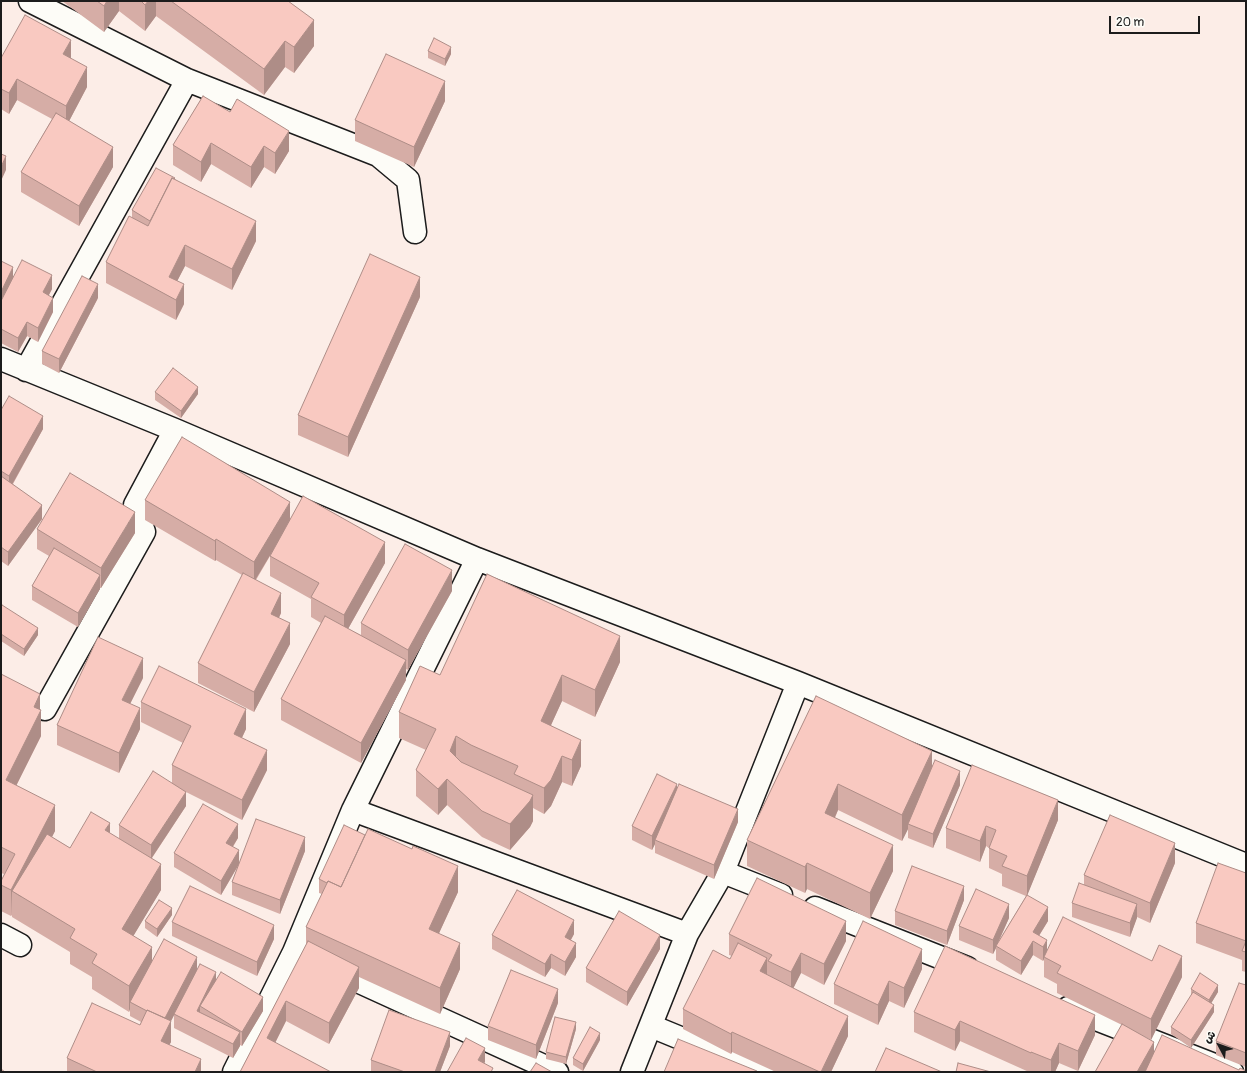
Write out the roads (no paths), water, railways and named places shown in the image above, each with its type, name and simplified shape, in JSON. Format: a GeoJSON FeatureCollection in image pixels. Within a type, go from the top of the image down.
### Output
{"type":"FeatureCollection","features":[{"type":"Feature","properties":{"kind":"street"},"geometry":{"type":"LineString","coordinates":[[30,1],[187,80],[378,155],[408,180],[414,232]]}},
{"type":"Feature","properties":{"kind":"street"},"geometry":{"type":"LineString","coordinates":[[26,370],[187,80]]}},
{"type":"Feature","properties":{"kind":"street"},"geometry":{"type":"LineString","coordinates":[[1,360],[175,430],[477,560],[798,683],[1246,865]]}},
{"type":"Feature","properties":{"kind":"street"},"geometry":{"type":"LineString","coordinates":[[45,709],[144,532],[135,505],[175,430]]}},
{"type":"Feature","properties":{"kind":"street"},"geometry":{"type":"LineString","coordinates":[[234,1072],[294,952],[353,810],[477,560]]}},
{"type":"Feature","properties":{"kind":"street"},"geometry":{"type":"LineString","coordinates":[[632,1072],[687,934],[723,872],[798,683]]}},
{"type":"Feature","properties":{"kind":"street"},"geometry":{"type":"LineString","coordinates":[[353,810],[687,934]]}},
{"type":"Feature","properties":{"kind":"street"},"geometry":{"type":"LineString","coordinates":[[723,872],[989,976]]}},
{"type":"Feature","properties":{"kind":"street"},"geometry":{"type":"LineString","coordinates":[[1,934],[20,945]]}},
{"type":"Feature","properties":{"kind":"street"},"geometry":{"type":"LineString","coordinates":[[294,952],[556,1072]]}},
{"type":"Feature","properties":{"kind":"street"},"geometry":{"type":"LineString","coordinates":[[1048,1000],[1232,1072]]}},
{"type":"Feature","properties":{"kind":"street"},"geometry":{"type":"LineString","coordinates":[[651,1026],[763,1072]]}}]}
